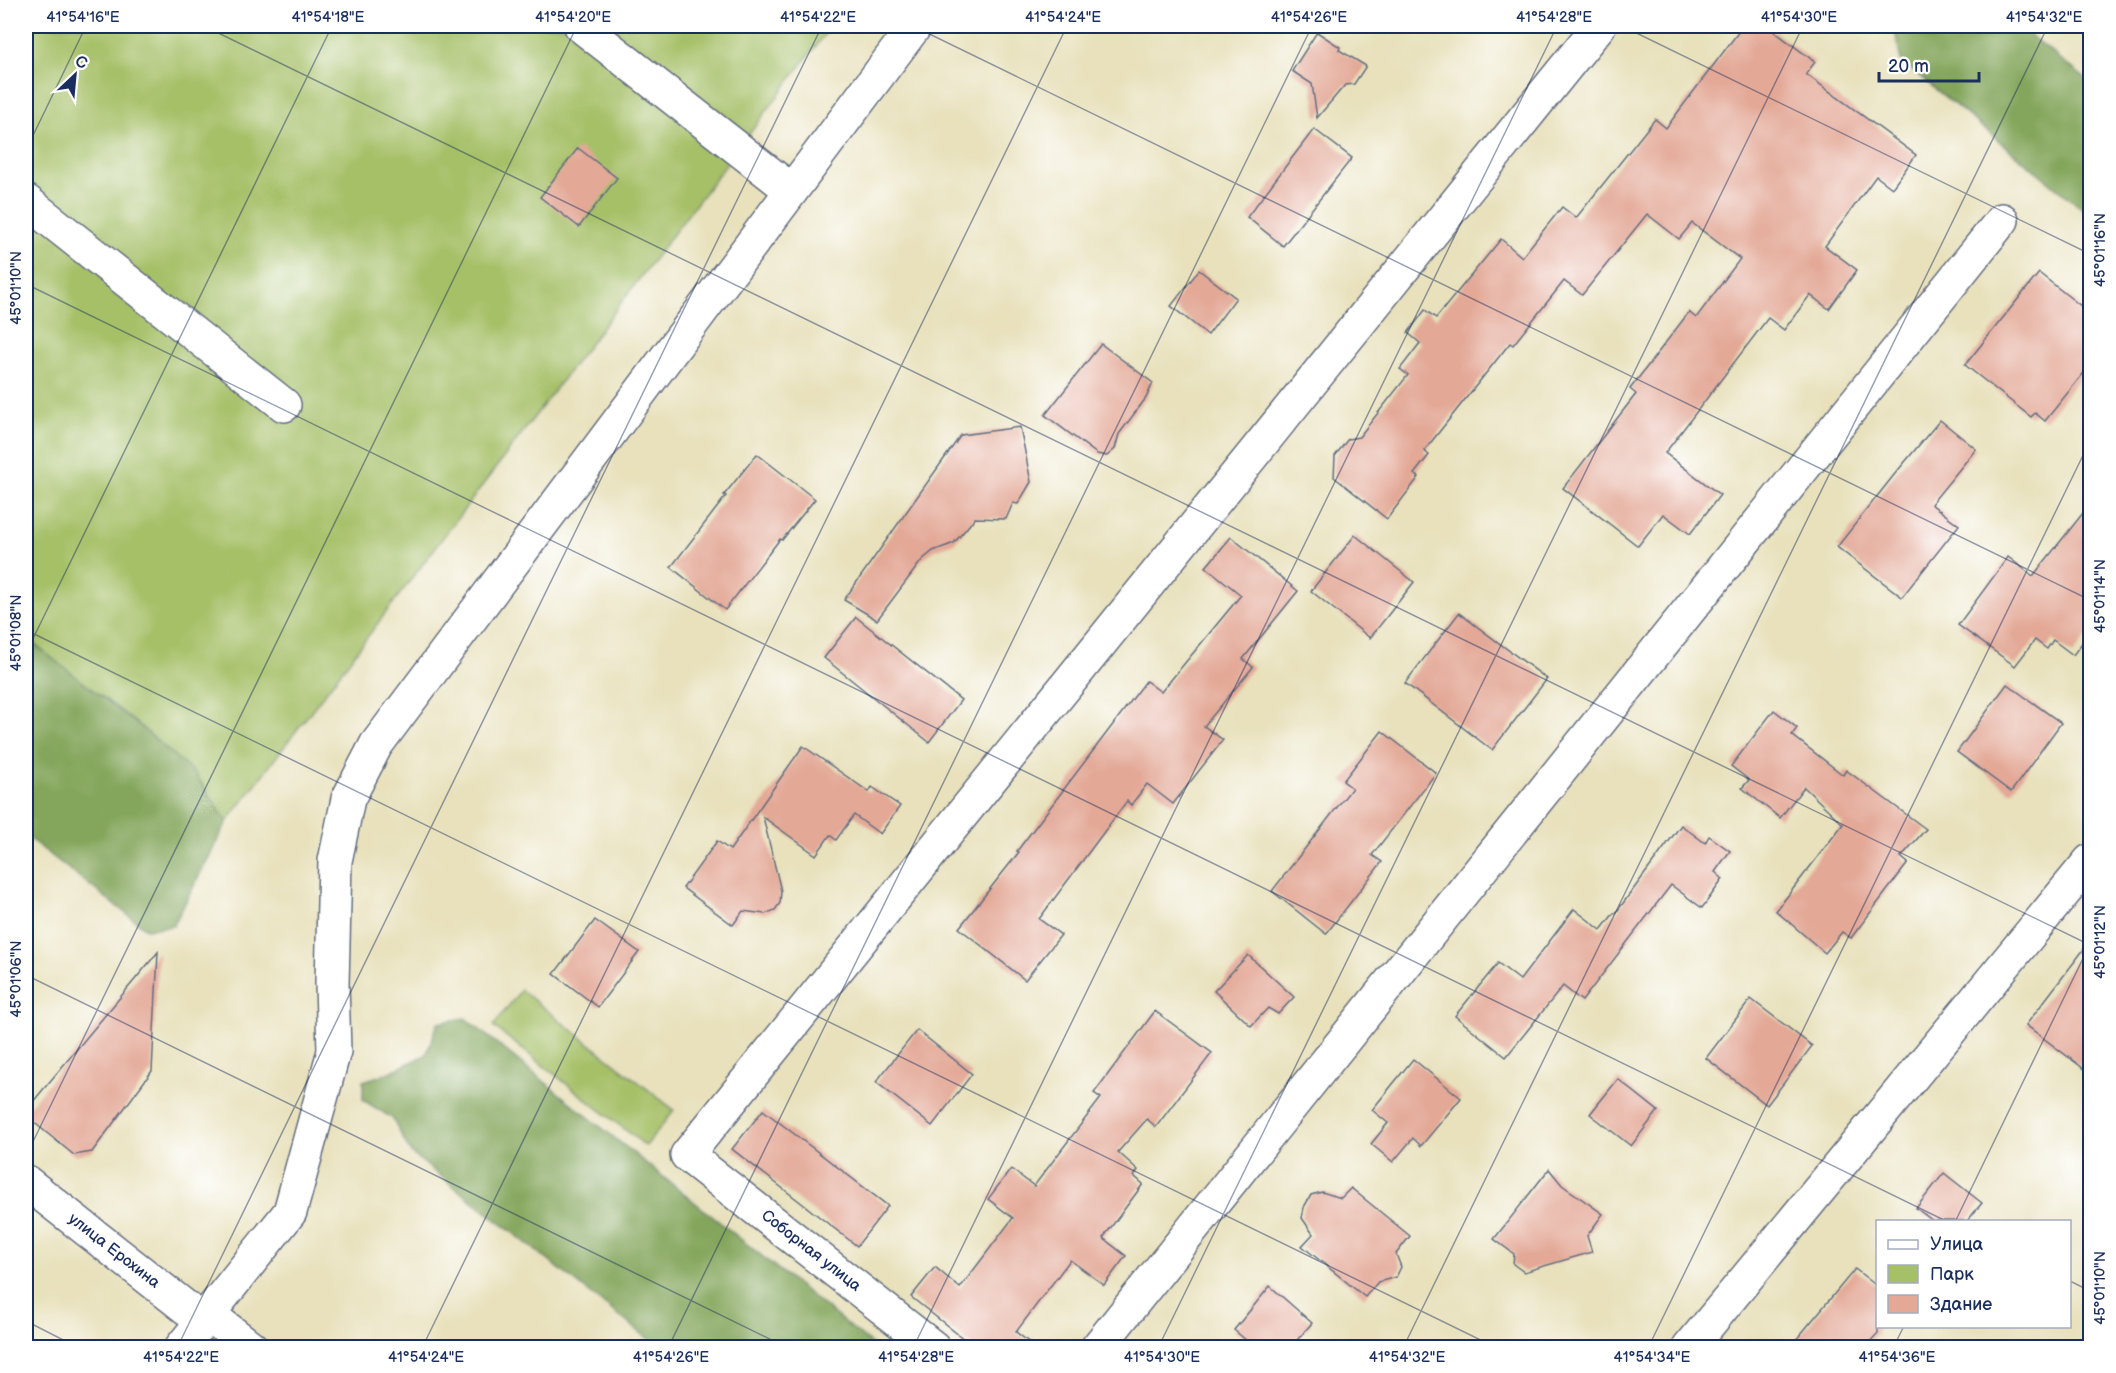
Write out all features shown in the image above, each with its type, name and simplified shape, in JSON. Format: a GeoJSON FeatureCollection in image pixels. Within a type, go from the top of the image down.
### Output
{"type":"FeatureCollection","features":[{"type":"Feature","properties":{"kind":"street"},"geometry":{"type":"LineString","coordinates":[[581,26],[790,190]]}},
{"type":"Feature","properties":{"kind":"street"},"geometry":{"type":"LineString","coordinates":[[182,1347],[290,1212],[334,1051],[332,984],[335,861],[348,799],[376,745],[915,26]]}},
{"type":"Feature","properties":{"kind":"street","name":"Соборная улица"},"geometry":{"type":"LineString","coordinates":[[934,1347],[687,1155],[1599,26]]}},
{"type":"Feature","properties":{"kind":"street"},"geometry":{"type":"LineString","coordinates":[[26,201],[284,405]]}},
{"type":"Feature","properties":{"kind":"street"},"geometry":{"type":"LineString","coordinates":[[1097,1347],[2002,220]]}},
{"type":"Feature","properties":{"kind":"street"},"geometry":{"type":"LineString","coordinates":[[1689,1347],[2091,861]]}},
{"type":"Feature","properties":{"kind":"street","name":"улица Ерохина"},"geometry":{"type":"LineString","coordinates":[[26,1182],[206,1317],[252,1347]]}},
{"type":"Feature","properties":{"kind":"green space"},"geometry":{"type":"Polygon","coordinates":[[[26,26],[831,26],[227,822],[196,775],[141,727],[26,638],[26,26]]]}},
{"type":"Feature","properties":{"kind":"green space"},"geometry":{"type":"Polygon","coordinates":[[[1894,26],[2018,26],[2090,82],[2090,215],[1901,61],[1894,26]]]}},
{"type":"Feature","properties":{"kind":"green space"},"geometry":{"type":"Polygon","coordinates":[[[26,638],[141,727],[196,775],[227,822],[173,926],[146,929],[26,836],[26,638]]]}},
{"type":"Feature","properties":{"kind":"green space"},"geometry":{"type":"Polygon","coordinates":[[[521,990],[674,1110],[646,1146],[493,1026],[521,990]]]}},
{"type":"Feature","properties":{"kind":"green space"},"geometry":{"type":"Polygon","coordinates":[[[465,1018],[875,1347],[659,1347],[411,1153],[392,1118],[363,1100],[363,1081],[388,1073],[426,1055],[438,1023],[465,1018]]]}},
{"type":"Feature","properties":{"kind":"building"},"geometry":{"type":"Polygon","coordinates":[[[1743,26],[1767,26],[1815,62],[1806,74],[1916,155],[1892,188],[1876,176],[1825,246],[1857,270],[1829,309],[1810,295],[1784,330],[1768,318],[1665,453],[1720,495],[1690,534],[1663,514],[1638,546],[1563,488],[1636,394],[1630,389],[1689,312],[1696,318],[1740,259],[1692,223],[1679,239],[1647,214],[1582,295],[1564,281],[1513,345],[1510,343],[1424,451],[1429,455],[1414,474],[1419,477],[1387,519],[1334,477],[1335,456],[1348,439],[1359,437],[1408,375],[1400,369],[1420,343],[1408,333],[1425,310],[1436,318],[1501,239],[1522,257],[1562,207],[1576,218],[1655,119],[1666,128],[1743,26]]]}},
{"type":"Feature","properties":{"kind":"building"},"geometry":{"type":"Polygon","coordinates":[[[1317,32],[1340,47],[1339,50],[1366,66],[1354,84],[1345,85],[1317,118],[1312,84],[1292,71],[1317,32]]]}},
{"type":"Feature","properties":{"kind":"building"},"geometry":{"type":"Polygon","coordinates":[[[1314,129],[1352,158],[1283,246],[1247,217],[1314,129]]]}},
{"type":"Feature","properties":{"kind":"building"},"geometry":{"type":"Polygon","coordinates":[[[578,148],[617,178],[579,227],[540,197],[578,148]]]}},
{"type":"Feature","properties":{"kind":"building"},"geometry":{"type":"Polygon","coordinates":[[[1199,270],[1236,298],[1208,335],[1171,306],[1199,270]]]}},
{"type":"Feature","properties":{"kind":"building"},"geometry":{"type":"Polygon","coordinates":[[[2039,273],[2091,314],[2091,364],[2045,421],[2035,413],[2031,417],[1965,365],[2039,273]]]}},
{"type":"Feature","properties":{"kind":"building"},"geometry":{"type":"Polygon","coordinates":[[[1101,344],[1153,383],[1146,398],[1119,434],[1115,449],[1107,456],[1097,454],[1045,415],[1101,344]]]}},
{"type":"Feature","properties":{"kind":"building"},"geometry":{"type":"Polygon","coordinates":[[[1940,420],[1976,449],[1931,504],[1959,525],[1902,597],[1837,547],[1940,420]]]}},
{"type":"Feature","properties":{"kind":"building"},"geometry":{"type":"Polygon","coordinates":[[[1020,427],[1031,482],[1018,504],[1013,503],[1006,519],[975,518],[954,543],[933,551],[922,560],[877,620],[844,600],[961,435],[1020,427]]]}},
{"type":"Feature","properties":{"kind":"building"},"geometry":{"type":"Polygon","coordinates":[[[757,454],[815,499],[782,540],[780,539],[725,610],[671,567],[757,454]]]}},
{"type":"Feature","properties":{"kind":"building"},"geometry":{"type":"Polygon","coordinates":[[[2091,503],[2091,631],[2073,655],[2053,640],[2047,649],[2035,640],[2015,666],[1958,625],[2008,557],[2033,576],[2091,503]]]}},
{"type":"Feature","properties":{"kind":"building"},"geometry":{"type":"Polygon","coordinates":[[[1355,535],[1414,582],[1370,638],[1311,591],[1355,535]]]}},
{"type":"Feature","properties":{"kind":"building"},"geometry":{"type":"Polygon","coordinates":[[[1231,537],[1298,591],[1243,659],[1253,667],[1204,726],[1223,740],[1173,804],[1147,784],[1131,805],[1127,801],[1039,919],[1061,935],[1025,980],[959,928],[1019,852],[1017,851],[1146,681],[1161,692],[1241,595],[1206,567],[1231,537]]]}},
{"type":"Feature","properties":{"kind":"building"},"geometry":{"type":"Polygon","coordinates":[[[1459,613],[1547,679],[1492,750],[1405,683],[1459,613]]]}},
{"type":"Feature","properties":{"kind":"building"},"geometry":{"type":"Polygon","coordinates":[[[856,617],[961,700],[929,742],[824,658],[856,617]]]}},
{"type":"Feature","properties":{"kind":"building"},"geometry":{"type":"Polygon","coordinates":[[[2007,684],[2061,723],[2011,792],[1957,752],[2007,684]]]}},
{"type":"Feature","properties":{"kind":"building"},"geometry":{"type":"Polygon","coordinates":[[[1774,710],[1797,728],[1792,735],[1843,775],[1846,770],[1926,829],[1901,857],[1908,863],[1851,938],[1842,932],[1825,953],[1776,911],[1843,824],[1804,787],[1780,818],[1742,788],[1749,780],[1731,766],[1774,710]]]}},
{"type":"Feature","properties":{"kind":"building"},"geometry":{"type":"Polygon","coordinates":[[[1382,731],[1436,773],[1372,855],[1382,862],[1326,934],[1272,891],[1352,788],[1343,781],[1382,731]]]}},
{"type":"Feature","properties":{"kind":"building"},"geometry":{"type":"Polygon","coordinates":[[[803,746],[869,792],[872,787],[900,806],[880,834],[854,815],[836,840],[830,835],[816,855],[763,817],[781,891],[780,903],[775,910],[765,914],[743,911],[733,925],[683,888],[717,841],[730,850],[803,746]]]}},
{"type":"Feature","properties":{"kind":"building"},"geometry":{"type":"Polygon","coordinates":[[[1681,825],[1705,843],[1709,836],[1730,851],[1715,872],[1723,879],[1702,908],[1671,885],[1582,1001],[1563,986],[1506,1057],[1455,1016],[1498,963],[1520,980],[1574,909],[1601,930],[1681,825]]]}},
{"type":"Feature","properties":{"kind":"building"},"geometry":{"type":"Polygon","coordinates":[[[595,920],[639,952],[598,1007],[554,974],[595,920]]]}},
{"type":"Feature","properties":{"kind":"building"},"geometry":{"type":"Polygon","coordinates":[[[2091,940],[2091,1074],[2026,1025],[2091,940]]]}},
{"type":"Feature","properties":{"kind":"building"},"geometry":{"type":"Polygon","coordinates":[[[158,952],[152,1071],[92,1152],[74,1155],[26,1116],[26,1110],[158,952]]]}},
{"type":"Feature","properties":{"kind":"building"},"geometry":{"type":"Polygon","coordinates":[[[1248,955],[1294,997],[1278,1014],[1268,1008],[1251,1026],[1214,991],[1248,955]]]}},
{"type":"Feature","properties":{"kind":"building"},"geometry":{"type":"Polygon","coordinates":[[[1751,999],[1812,1046],[1767,1105],[1706,1058],[1751,999]]]}},
{"type":"Feature","properties":{"kind":"building"},"geometry":{"type":"Polygon","coordinates":[[[1155,1011],[1212,1053],[1156,1127],[1147,1119],[1118,1152],[1138,1170],[1134,1176],[1143,1184],[1103,1238],[1126,1256],[1104,1285],[1070,1260],[1016,1332],[1035,1347],[974,1347],[911,1297],[935,1267],[960,1288],[1013,1218],[988,1199],[1011,1169],[1034,1186],[1101,1098],[1094,1093],[1155,1011]]]}},
{"type":"Feature","properties":{"kind":"building"},"geometry":{"type":"Polygon","coordinates":[[[917,1030],[972,1074],[932,1126],[876,1082],[917,1030]]]}},
{"type":"Feature","properties":{"kind":"building"},"geometry":{"type":"Polygon","coordinates":[[[1413,1059],[1461,1098],[1421,1146],[1413,1138],[1393,1162],[1371,1144],[1388,1123],[1372,1110],[1413,1059]]]}},
{"type":"Feature","properties":{"kind":"building"},"geometry":{"type":"Polygon","coordinates":[[[1618,1079],[1658,1111],[1631,1146],[1590,1114],[1618,1079]]]}},
{"type":"Feature","properties":{"kind":"building"},"geometry":{"type":"Polygon","coordinates":[[[763,1110],[888,1206],[857,1246],[732,1149],[763,1110]]]}},
{"type":"Feature","properties":{"kind":"building"},"geometry":{"type":"Polygon","coordinates":[[[1549,1169],[1562,1185],[1603,1214],[1587,1236],[1592,1252],[1524,1272],[1513,1264],[1514,1254],[1494,1239],[1549,1169]]]}},
{"type":"Feature","properties":{"kind":"building"},"geometry":{"type":"Polygon","coordinates":[[[1944,1173],[1982,1203],[1968,1220],[1932,1220],[1916,1208],[1944,1173]]]}},
{"type":"Feature","properties":{"kind":"building"},"geometry":{"type":"Polygon","coordinates":[[[1351,1188],[1410,1236],[1396,1254],[1401,1267],[1396,1277],[1378,1282],[1365,1297],[1302,1246],[1313,1234],[1302,1218],[1304,1207],[1311,1195],[1322,1192],[1341,1198],[1351,1188]]]}},
{"type":"Feature","properties":{"kind":"building"},"geometry":{"type":"Polygon","coordinates":[[[1855,1269],[1876,1285],[1878,1333],[1865,1347],[1790,1347],[1855,1269]]]}},
{"type":"Feature","properties":{"kind":"building"},"geometry":{"type":"Polygon","coordinates":[[[1270,1286],[1312,1323],[1291,1347],[1254,1347],[1234,1330],[1270,1286]]]}}]}
